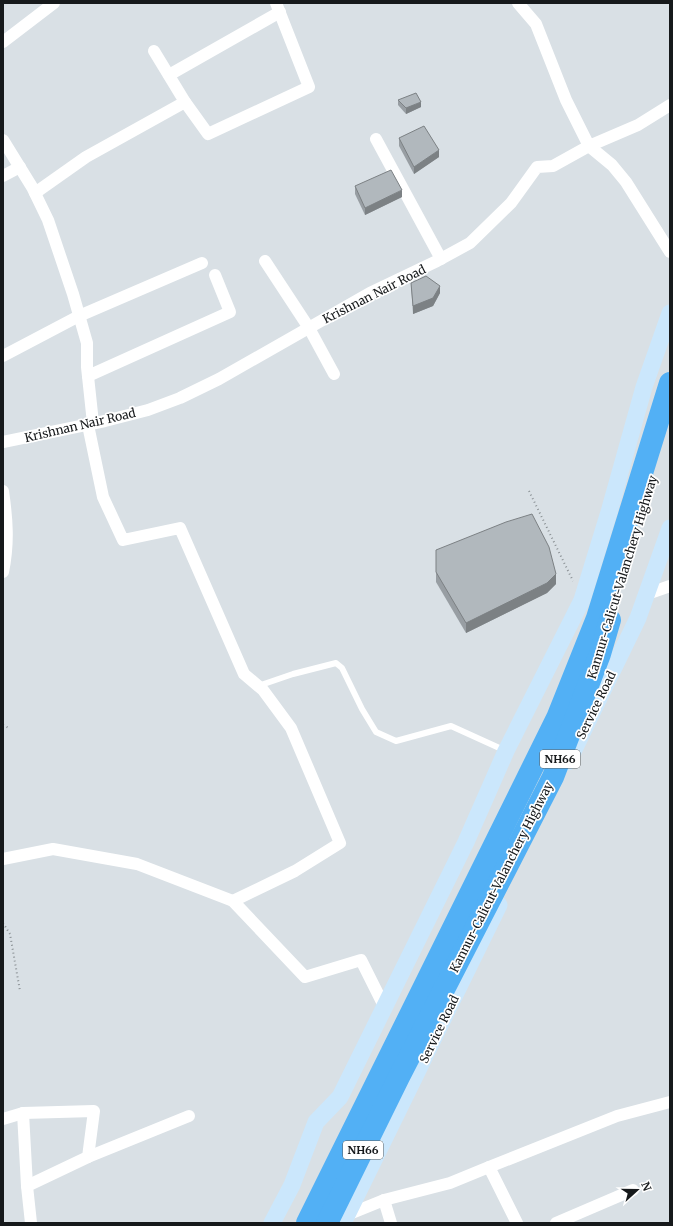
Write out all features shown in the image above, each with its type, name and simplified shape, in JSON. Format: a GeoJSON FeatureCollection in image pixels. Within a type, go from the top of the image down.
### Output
{"type":"FeatureCollection","features":[{"type":"Feature","properties":{"kind":"highway","name":"NH66"},"geometry":{"type":"LineString","coordinates":[[307,1223],[557,718],[597,618],[670,383]]}},
{"type":"Feature","properties":{"kind":"highway","name":"Kannur-Calicut-Valanchery Highway"},"geometry":{"type":"LineString","coordinates":[[327,1223],[399,1077],[553,777],[600,654],[637,537],[670,420]]}},
{"type":"Feature","properties":{"kind":"street"},"geometry":{"type":"LineString","coordinates":[[3,42],[54,3]]}},
{"type":"Feature","properties":{"kind":"street"},"geometry":{"type":"LineString","coordinates":[[518,3],[536,24],[566,100],[589,146],[612,165],[626,182],[670,252]]}},
{"type":"Feature","properties":{"kind":"street"},"geometry":{"type":"LineString","coordinates":[[154,51],[185,102],[208,134],[309,86],[278,8],[169,75]]}},
{"type":"Feature","properties":{"kind":"street"},"geometry":{"type":"LineString","coordinates":[[35,193],[86,157],[185,102]]}},
{"type":"Feature","properties":{"kind":"street","name":"Krishnan Nair Road"},"geometry":{"type":"LineString","coordinates":[[3,442],[91,424],[148,410],[180,398],[219,379],[370,293],[441,259],[470,243],[497,219],[511,203],[537,167],[553,166],[589,146],[638,125],[670,105]]}},
{"type":"Feature","properties":{"kind":"street"},"geometry":{"type":"LineString","coordinates":[[376,139],[441,259]]}},
{"type":"Feature","properties":{"kind":"street"},"geometry":{"type":"LineString","coordinates":[[3,140],[35,193],[48,220],[79,316],[87,343],[91,424],[103,497],[123,540],[180,528],[244,674],[258,686],[291,728],[340,844],[295,871],[234,901]]}},
{"type":"Feature","properties":{"kind":"street"},"geometry":{"type":"LineString","coordinates":[[3,176],[20,167]]}},
{"type":"Feature","properties":{"kind":"street"},"geometry":{"type":"LineString","coordinates":[[265,262],[309,328],[334,374]]}},
{"type":"Feature","properties":{"kind":"street"},"geometry":{"type":"LineString","coordinates":[[3,356],[79,316],[202,264]]}},
{"type":"Feature","properties":{"kind":"street"},"geometry":{"type":"LineString","coordinates":[[88,376],[230,312],[215,275]]}},
{"type":"Feature","properties":{"kind":"street"},"geometry":{"type":"LineString","coordinates":[[272,1223],[292,1185],[316,1122],[340,1097],[466,842],[506,751],[582,600],[609,512],[644,387],[670,313]]}},
{"type":"Feature","properties":{"kind":"street"},"geometry":{"type":"LineString","coordinates":[[3,491],[8,529],[7,552],[3,572]]}},
{"type":"Feature","properties":{"kind":"street","name":"Service Road"},"geometry":{"type":"LineString","coordinates":[[345,1219],[635,626],[670,528]]}},
{"type":"Feature","properties":{"kind":"street"},"geometry":{"type":"LineString","coordinates":[[647,594],[670,586]]}},
{"type":"Feature","properties":{"kind":"street"},"geometry":{"type":"LineString","coordinates":[[3,859],[53,849],[129,863],[234,901],[305,977],[361,960],[384,1008]]}},
{"type":"Feature","properties":{"kind":"street"},"geometry":{"type":"LineString","coordinates":[[345,1219],[384,1200],[450,1183],[617,1116],[670,1102]]}},
{"type":"Feature","properties":{"kind":"street"},"geometry":{"type":"LineString","coordinates":[[3,1120],[23,1113],[94,1111],[88,1157]]}},
{"type":"Feature","properties":{"kind":"street"},"geometry":{"type":"LineString","coordinates":[[23,1113],[27,1186],[31,1223]]}},
{"type":"Feature","properties":{"kind":"street"},"geometry":{"type":"LineString","coordinates":[[27,1186],[88,1157],[189,1116]]}},
{"type":"Feature","properties":{"kind":"street"},"geometry":{"type":"LineString","coordinates":[[489,1167],[517,1223]]}},
{"type":"Feature","properties":{"kind":"street"},"geometry":{"type":"LineString","coordinates":[[556,1223],[633,1190]]}},
{"type":"Feature","properties":{"kind":"street"},"geometry":{"type":"LineString","coordinates":[[384,1200],[391,1223]]}},
{"type":"Feature","properties":{"kind":"lane"},"geometry":{"type":"LineString","coordinates":[[258,686],[293,674],[336,663],[342,668],[362,710],[376,732],[396,741],[451,726],[506,751]]}},
{"type":"Feature","properties":{"kind":"path"},"geometry":{"type":"LineString","coordinates":[[528,491],[582,600]]}},
{"type":"Feature","properties":{"kind":"path"},"geometry":{"type":"LineString","coordinates":[[3,725],[10,728]]}},
{"type":"Feature","properties":{"kind":"path"},"geometry":{"type":"LineString","coordinates":[[3,923],[10,934],[20,992]]}},
{"type":"Feature","properties":{"kind":"building"},"geometry":{"type":"Polygon","coordinates":[[[416,93],[421,102],[406,108],[398,100],[416,93]]]}},
{"type":"Feature","properties":{"kind":"building"},"geometry":{"type":"Polygon","coordinates":[[[424,126],[439,150],[414,167],[399,138],[424,126]]]}},
{"type":"Feature","properties":{"kind":"building"},"geometry":{"type":"Polygon","coordinates":[[[391,170],[402,190],[365,208],[355,186],[391,170]]]}},
{"type":"Feature","properties":{"kind":"building"},"geometry":{"type":"Polygon","coordinates":[[[426,276],[440,286],[433,298],[413,306],[411,283],[426,276]]]}},
{"type":"Feature","properties":{"kind":"building"},"geometry":{"type":"Polygon","coordinates":[[[532,514],[549,547],[556,574],[547,583],[466,623],[436,572],[436,550],[506,522],[532,514]]]}}]}
